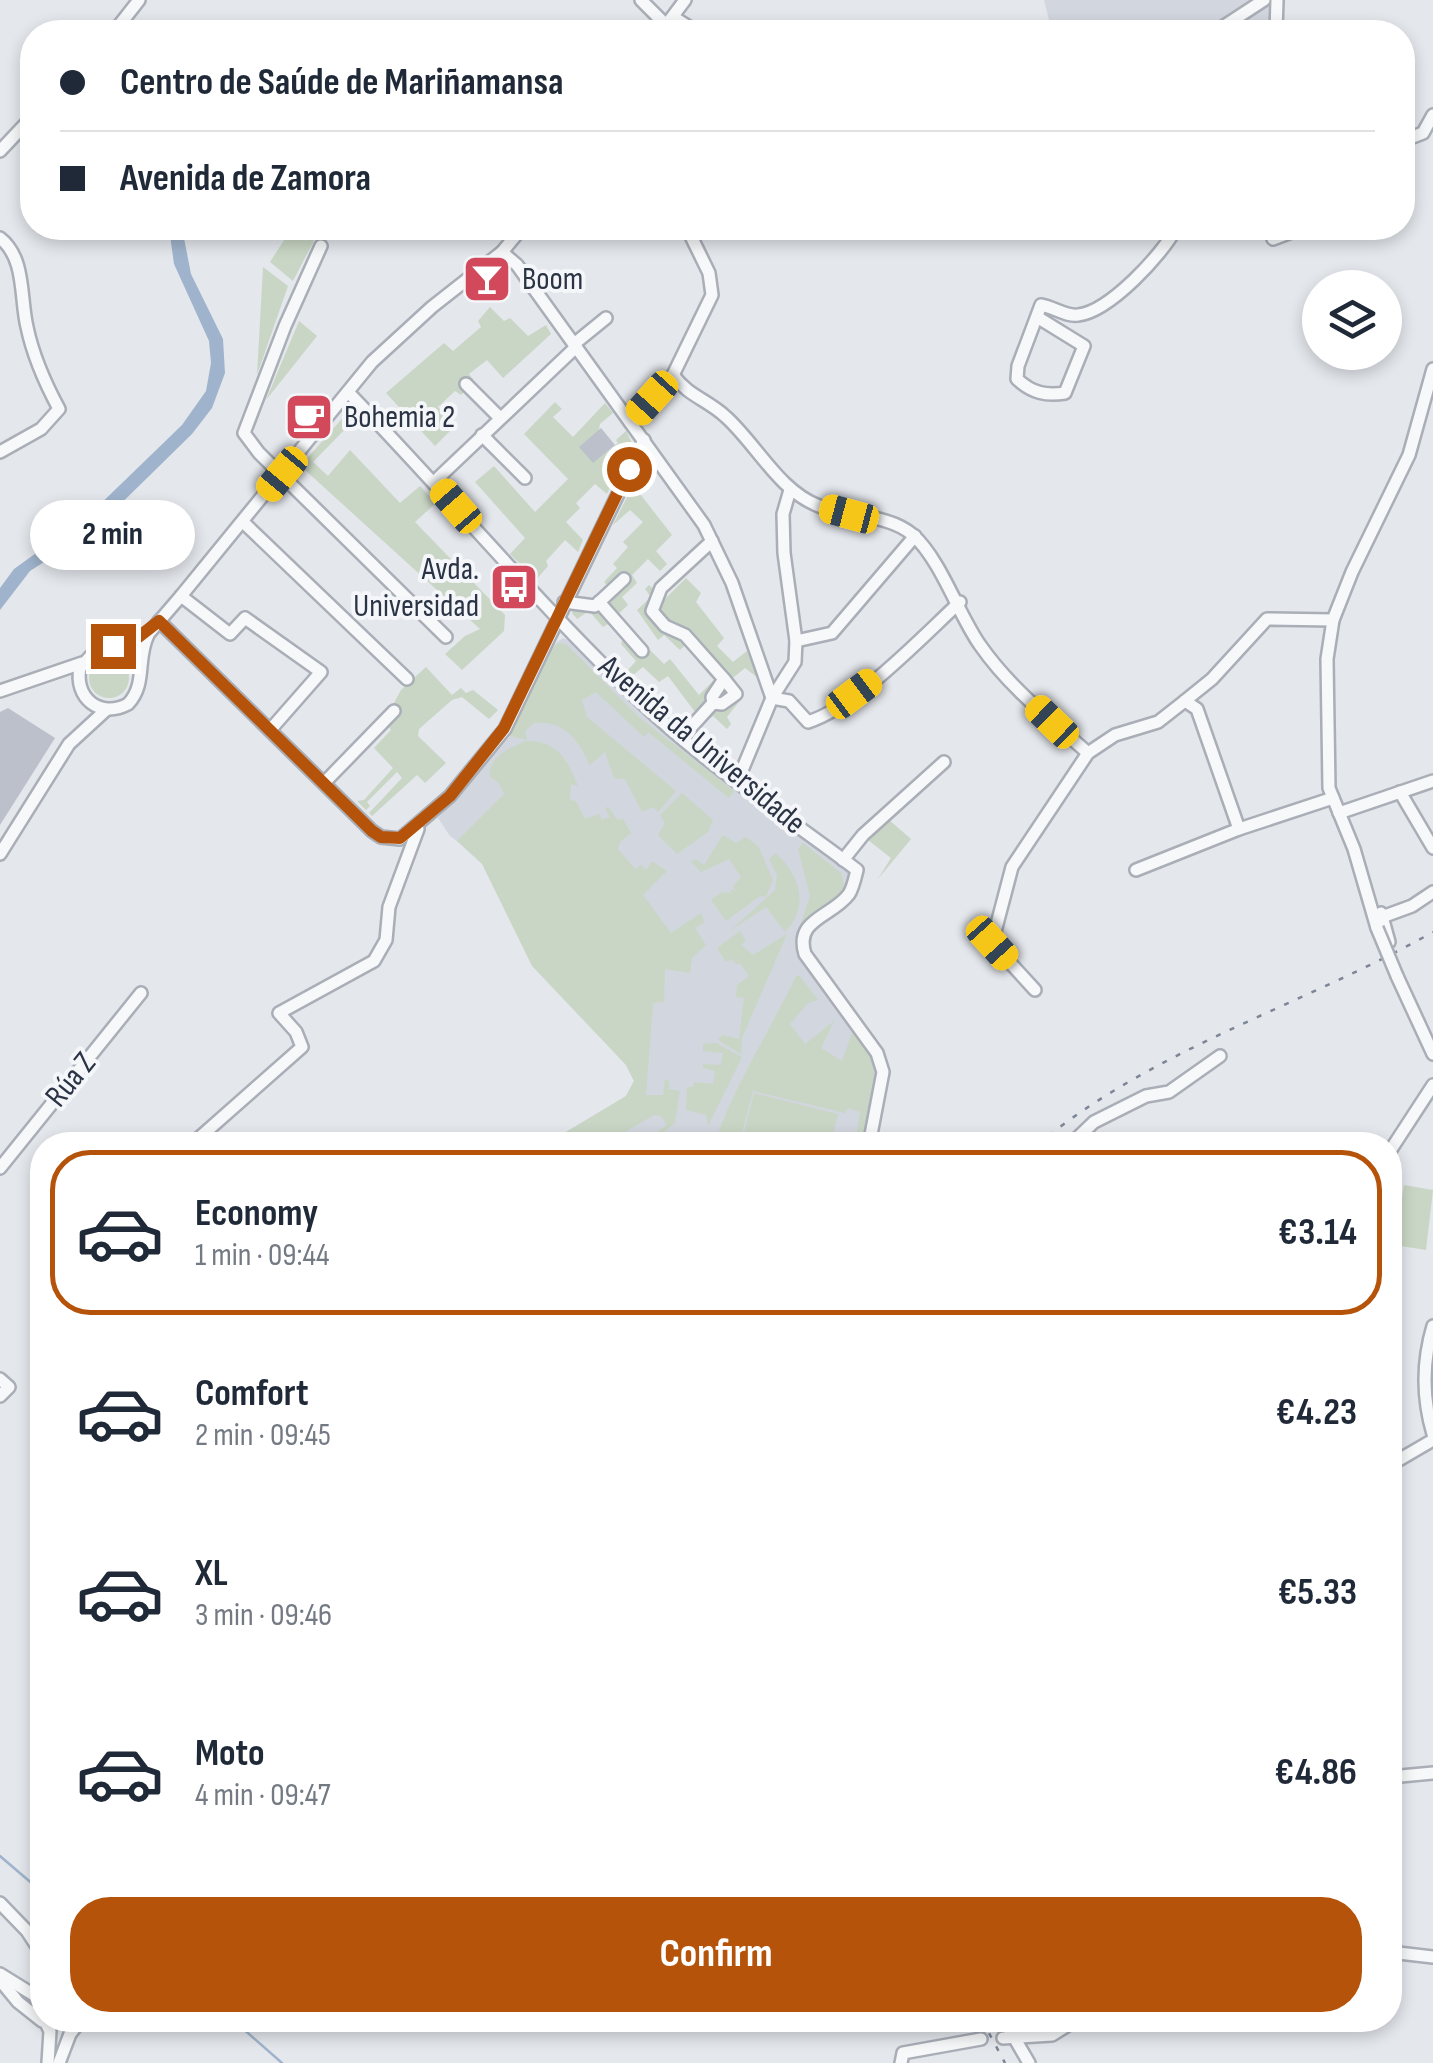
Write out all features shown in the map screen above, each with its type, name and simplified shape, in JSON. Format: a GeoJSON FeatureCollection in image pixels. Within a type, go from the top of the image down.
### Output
{"type":"FeatureCollection","features":[{"type":"Feature","properties":{"kind":"street"},"geometry":{"type":"LineString","coordinates":[[641,0],[661,20]]}},
{"type":"Feature","properties":{"kind":"street"},"geometry":{"type":"LineString","coordinates":[[1233,20],[1264,0]]}},
{"type":"Feature","properties":{"kind":"street"},"geometry":{"type":"LineString","coordinates":[[1415,135],[1423,132],[1433,116]]}},
{"type":"Feature","properties":{"kind":"street"},"geometry":{"type":"LineString","coordinates":[[0,152],[20,130]]}},
{"type":"Feature","properties":{"kind":"street"},"geometry":{"type":"LineString","coordinates":[[0,238],[16,260],[27,328],[43,380],[59,409],[42,429],[0,452]]}},
{"type":"Feature","properties":{"kind":"street"},"geometry":{"type":"LineString","coordinates":[[0,691],[82,663],[102,647],[123,649],[150,632],[389,344],[512,240]]}},
{"type":"Feature","properties":{"kind":"street"},"geometry":{"type":"LineString","coordinates":[[630,422],[674,375],[712,294],[709,273],[693,240]]}},
{"type":"Feature","properties":{"kind":"street"},"geometry":{"type":"LineString","coordinates":[[1037,316],[1054,331],[1084,346],[1066,392],[1048,396],[1017,379],[1018,366],[1041,305],[1076,316],[1095,310],[1126,286],[1170,240]]}},
{"type":"Feature","properties":{"kind":"street"},"geometry":{"type":"LineString","coordinates":[[321,246],[244,428],[249,442],[446,636]]}},
{"type":"Feature","properties":{"kind":"street"},"geometry":{"type":"LineString","coordinates":[[502,252],[516,265],[644,440],[712,542],[732,583],[772,698]]}},
{"type":"Feature","properties":{"kind":"street"},"geometry":{"type":"LineString","coordinates":[[435,481],[606,318]]}},
{"type":"Feature","properties":{"kind":"street"},"geometry":{"type":"LineString","coordinates":[[1433,368],[1409,455],[1333,620],[1328,660],[1329,788],[1397,976],[1433,1054]]}},
{"type":"Feature","properties":{"kind":"street"},"geometry":{"type":"LineString","coordinates":[[674,375],[685,392],[723,414],[759,450],[790,490],[817,506],[897,524],[915,536],[960,602],[978,642],[1000,670],[1088,753]]}},
{"type":"Feature","properties":{"kind":"street"},"geometry":{"type":"LineString","coordinates":[[466,384],[500,418]]}},
{"type":"Feature","properties":{"kind":"street","name":"Avenida da Universidade"},"geometry":{"type":"LineString","coordinates":[[348,392],[435,481],[556,618],[644,706],[858,870],[851,892],[806,926],[801,940],[805,954],[877,1053],[882,1072],[871,1132]]}},
{"type":"Feature","properties":{"kind":"street"},"geometry":{"type":"LineString","coordinates":[[482,435],[525,478]]}},
{"type":"Feature","properties":{"kind":"street"},"geometry":{"type":"LineString","coordinates":[[159,621],[381,837],[400,838],[473,770],[504,728],[644,440]]}},
{"type":"Feature","properties":{"kind":"street"},"geometry":{"type":"LineString","coordinates":[[738,780],[772,698],[795,662],[796,641],[784,553],[783,514],[790,490]]}},
{"type":"Feature","properties":{"kind":"street"},"geometry":{"type":"LineString","coordinates":[[243,522],[407,679]]}},
{"type":"Feature","properties":{"kind":"street"},"geometry":{"type":"LineString","coordinates":[[796,641],[832,633],[915,536]]}},
{"type":"Feature","properties":{"kind":"street"},"geometry":{"type":"LineString","coordinates":[[712,542],[661,588],[652,611],[665,626],[684,634],[736,694],[722,704],[713,703]]}},
{"type":"Feature","properties":{"kind":"street"},"geometry":{"type":"LineString","coordinates":[[564,602],[595,606],[624,579]]}},
{"type":"Feature","properties":{"kind":"street"},"geometry":{"type":"LineString","coordinates":[[181,596],[230,634],[245,618],[321,672],[271,730]]}},
{"type":"Feature","properties":{"kind":"street"},"geometry":{"type":"LineString","coordinates":[[599,602],[642,651]]}},
{"type":"Feature","properties":{"kind":"street"},"geometry":{"type":"LineString","coordinates":[[772,698],[789,701],[808,722],[823,718],[886,670],[960,602]]}},
{"type":"Feature","properties":{"kind":"street"},"geometry":{"type":"LineString","coordinates":[[1035,990],[992,943],[1012,867],[1088,753],[1115,735],[1158,722],[1212,679],[1267,619],[1333,620]]}},
{"type":"Feature","properties":{"kind":"street"},"geometry":{"type":"LineString","coordinates":[[69,744],[106,710],[124,706],[136,694],[140,683],[138,665],[150,632]]}},
{"type":"Feature","properties":{"kind":"street"},"geometry":{"type":"LineString","coordinates":[[123,649],[138,665]]}},
{"type":"Feature","properties":{"kind":"street"},"geometry":{"type":"LineString","coordinates":[[759,660],[774,668],[788,668]]}},
{"type":"Feature","properties":{"kind":"street"},"geometry":{"type":"LineString","coordinates":[[82,663],[78,683],[86,699],[106,710]]}},
{"type":"Feature","properties":{"kind":"street"},"geometry":{"type":"LineString","coordinates":[[46,676],[78,683]]}},
{"type":"Feature","properties":{"kind":"street"},"geometry":{"type":"LineString","coordinates":[[713,703],[712,697],[724,679]]}},
{"type":"Feature","properties":{"kind":"street"},"geometry":{"type":"LineString","coordinates":[[0,854],[69,744],[84,713],[86,699]]}},
{"type":"Feature","properties":{"kind":"street"},"geometry":{"type":"LineString","coordinates":[[1185,701],[1197,709],[1238,829]]}},
{"type":"Feature","properties":{"kind":"street"},"geometry":{"type":"LineString","coordinates":[[683,736],[713,703]]}},
{"type":"Feature","properties":{"kind":"street"},"geometry":{"type":"LineString","coordinates":[[324,783],[394,711]]}},
{"type":"Feature","properties":{"kind":"street"},"geometry":{"type":"LineString","coordinates":[[844,860],[862,835],[944,762]]}},
{"type":"Feature","properties":{"kind":"street"},"geometry":{"type":"LineString","coordinates":[[1339,813],[1433,781]]}},
{"type":"Feature","properties":{"kind":"street"},"geometry":{"type":"LineString","coordinates":[[1400,792],[1433,848]]}},
{"type":"Feature","properties":{"kind":"street"},"geometry":{"type":"LineString","coordinates":[[1136,870],[1238,829],[1333,798]]}},
{"type":"Feature","properties":{"kind":"street"},"geometry":{"type":"LineString","coordinates":[[206,1132],[302,1047],[296,1032],[279,1014],[374,961],[386,940],[389,908],[422,821]]}},
{"type":"Feature","properties":{"kind":"street"},"geometry":{"type":"LineString","coordinates":[[1380,922],[1433,892]]}},
{"type":"Feature","properties":{"kind":"street"},"geometry":{"type":"LineString","coordinates":[[1380,922],[1389,942]]}},
{"type":"Feature","properties":{"kind":"street","name":"Rúa Z"},"geometry":{"type":"LineString","coordinates":[[0,1168],[142,993]]}},
{"type":"Feature","properties":{"kind":"street"},"geometry":{"type":"LineString","coordinates":[[1088,1132],[1094,1122],[1146,1096],[1169,1092],[1220,1056]]}},
{"type":"Feature","properties":{"kind":"street"},"geometry":{"type":"LineString","coordinates":[[1402,1132],[1433,1084]]}},
{"type":"Feature","properties":{"kind":"street"},"geometry":{"type":"LineString","coordinates":[[1402,1457],[1433,1437],[1424,1362],[1433,1326]]}},
{"type":"Feature","properties":{"kind":"street"},"geometry":{"type":"LineString","coordinates":[[0,1379],[9,1387],[0,1396]]}},
{"type":"Feature","properties":{"kind":"street"},"geometry":{"type":"LineString","coordinates":[[1402,1776],[1433,1774]]}},
{"type":"Feature","properties":{"kind":"street"},"geometry":{"type":"LineString","coordinates":[[0,1894],[30,1928]]}},
{"type":"Feature","properties":{"kind":"street"},"geometry":{"type":"LineString","coordinates":[[0,1903],[30,1936]]}},
{"type":"Feature","properties":{"kind":"street"},"geometry":{"type":"LineString","coordinates":[[1402,1953],[1433,1957]]}},
{"type":"Feature","properties":{"kind":"street"},"geometry":{"type":"LineString","coordinates":[[0,1977],[30,1993]]}},
{"type":"Feature","properties":{"kind":"street"},"geometry":{"type":"LineString","coordinates":[[0,1977],[18,2002],[30,2011]]}},
{"type":"Feature","properties":{"kind":"street"},"geometry":{"type":"LineString","coordinates":[[46,2032],[48,2063]]}},
{"type":"Feature","properties":{"kind":"street"},"geometry":{"type":"LineString","coordinates":[[59,2063],[70,2034],[66,2032]]}},
{"type":"Feature","properties":{"kind":"street"},"geometry":{"type":"LineString","coordinates":[[1008,2032],[1029,2063]]}},
{"type":"Feature","properties":{"kind":"street"},"geometry":{"type":"LineString","coordinates":[[1010,2038],[1057,2032]]}},
{"type":"Feature","properties":{"kind":"street"},"geometry":{"type":"LineString","coordinates":[[900,2063],[903,2053],[981,2039]]}},
{"type":"Feature","properties":{"kind":"shaded area"},"geometry":{"type":"Polygon","coordinates":[[[1044,0],[1271,0],[1271,20],[1049,20],[1044,0]]]}},
{"type":"Feature","properties":{"kind":"shaded area"},"geometry":{"type":"Polygon","coordinates":[[[563,638],[572,642],[660,727],[847,869],[850,881],[846,892],[801,929],[796,942],[804,961],[877,1056],[868,1132],[571,1132],[626,1096],[634,1081],[626,1065],[535,964],[487,863],[450,836],[438,818],[512,734],[555,644],[563,638]]]}},
{"type":"Feature","properties":{"kind":"green space"},"geometry":{"type":"Polygon","coordinates":[[[284,240],[314,240],[293,281],[270,262],[284,240]]]}},
{"type":"Feature","properties":{"kind":"green space"},"geometry":{"type":"Polygon","coordinates":[[[263,267],[288,286],[257,375],[263,267]]]}},
{"type":"Feature","properties":{"kind":"green space"},"geometry":{"type":"Polygon","coordinates":[[[490,307],[504,321],[510,318],[528,336],[546,325],[551,334],[503,378],[487,360],[469,374],[474,381],[461,395],[455,391],[438,407],[455,426],[435,446],[386,393],[444,343],[453,351],[481,327],[478,321],[490,307]]]}},
{"type":"Feature","properties":{"kind":"green space"},"geometry":{"type":"Polygon","coordinates":[[[299,321],[317,336],[266,400],[299,321]]]}},
{"type":"Feature","properties":{"kind":"green space"},"geometry":{"type":"Polygon","coordinates":[[[555,402],[562,409],[553,417],[573,437],[605,403],[613,413],[600,424],[593,462],[618,443],[616,440],[626,431],[632,443],[607,494],[595,484],[576,503],[580,508],[566,522],[583,540],[578,552],[565,540],[546,561],[548,566],[536,580],[510,554],[525,538],[475,482],[494,466],[535,512],[568,479],[524,434],[555,402]]]}},
{"type":"Feature","properties":{"kind":"green space"},"geometry":{"type":"Polygon","coordinates":[[[347,413],[354,420],[313,462],[328,476],[350,450],[400,503],[420,486],[436,503],[415,522],[505,615],[504,631],[462,670],[445,654],[465,636],[480,629],[305,470],[296,482],[290,478],[347,413]]]}},
{"type":"Feature","properties":{"kind":"green space"},"geometry":{"type":"Polygon","coordinates":[[[633,485],[672,535],[656,551],[667,564],[660,571],[648,559],[632,575],[637,583],[622,597],[628,605],[616,616],[642,654],[650,650],[664,664],[670,659],[699,695],[714,680],[698,662],[701,658],[686,644],[680,650],[664,635],[658,640],[637,610],[651,597],[645,589],[649,585],[665,599],[686,578],[701,593],[696,602],[724,638],[717,646],[733,662],[747,651],[758,678],[745,668],[729,681],[742,698],[727,717],[731,724],[727,729],[713,716],[697,729],[686,721],[695,712],[668,676],[659,682],[643,667],[632,676],[627,671],[636,661],[621,644],[623,639],[608,624],[603,627],[589,611],[577,619],[572,613],[576,595],[589,603],[609,587],[604,582],[628,547],[623,542],[643,522],[630,510],[613,525],[633,485]]]}},
{"type":"Feature","properties":{"kind":"green space"},"geometry":{"type":"Polygon","coordinates":[[[566,644],[640,718],[734,791],[729,798],[648,732],[644,737],[596,692],[582,700],[587,717],[676,791],[658,812],[653,807],[642,812],[625,779],[614,778],[605,752],[590,765],[581,747],[562,728],[534,723],[525,731],[527,740],[510,736],[553,647],[566,644]]]}},
{"type":"Feature","properties":{"kind":"green space"},"geometry":{"type":"Polygon","coordinates":[[[109,658],[123,664],[129,678],[123,692],[109,698],[95,692],[89,678],[95,664],[109,658]]]}},
{"type":"Feature","properties":{"kind":"green space"},"geometry":{"type":"Polygon","coordinates":[[[426,667],[452,695],[461,688],[466,693],[473,690],[498,710],[489,719],[462,697],[452,700],[419,729],[418,736],[446,763],[425,783],[417,775],[372,816],[369,813],[402,778],[397,772],[367,802],[370,806],[366,810],[357,801],[364,800],[393,768],[374,748],[391,730],[386,722],[398,710],[393,705],[401,690],[426,667]]]}},
{"type":"Feature","properties":{"kind":"green space"},"geometry":{"type":"Polygon","coordinates":[[[526,741],[554,748],[578,786],[571,784],[570,800],[576,801],[585,819],[599,814],[602,820],[610,817],[605,808],[608,807],[618,820],[623,819],[631,833],[618,849],[635,869],[641,865],[646,870],[652,861],[667,871],[643,895],[671,933],[701,913],[704,922],[695,928],[706,945],[692,958],[690,973],[665,969],[664,1002],[653,1003],[646,1095],[663,1095],[665,1079],[669,1089],[680,1091],[675,1123],[664,1132],[657,1132],[667,1125],[661,1116],[654,1115],[625,1132],[566,1132],[626,1096],[634,1081],[626,1065],[532,966],[482,864],[457,841],[504,794],[499,783],[490,777],[490,770],[506,750],[526,741]]]}},
{"type":"Feature","properties":{"kind":"green space"},"geometry":{"type":"Polygon","coordinates":[[[682,793],[713,820],[708,832],[677,854],[658,835],[665,823],[660,815],[682,793]]]}},
{"type":"Feature","properties":{"kind":"green space"},"geometry":{"type":"Polygon","coordinates":[[[888,819],[911,839],[878,879],[891,858],[863,836],[888,819]]]}},
{"type":"Feature","properties":{"kind":"green space"},"geometry":{"type":"Polygon","coordinates":[[[723,835],[736,843],[746,837],[758,846],[773,880],[766,897],[760,896],[726,921],[711,900],[722,892],[732,893],[730,889],[735,891],[733,886],[741,877],[729,859],[701,872],[691,862],[695,859],[704,865],[723,835]]]}},
{"type":"Feature","properties":{"kind":"green space"},"geometry":{"type":"Polygon","coordinates":[[[803,843],[841,873],[845,889],[800,926],[810,896],[798,849],[803,843]]]}},
{"type":"Feature","properties":{"kind":"green space"},"geometry":{"type":"Polygon","coordinates":[[[775,853],[791,871],[799,891],[798,912],[793,922],[785,932],[766,907],[731,930],[775,890],[777,875],[769,859],[775,853]]]}},
{"type":"Feature","properties":{"kind":"green space"},"geometry":{"type":"Polygon","coordinates":[[[740,931],[746,941],[741,945],[753,955],[787,934],[742,1038],[741,1054],[718,1040],[722,1035],[739,1039],[744,998],[736,997],[737,985],[749,976],[740,963],[737,965],[732,959],[726,962],[717,948],[740,931]]]}},
{"type":"Feature","properties":{"kind":"green space"},"geometry":{"type":"Polygon","coordinates":[[[796,976],[818,1000],[808,1003],[790,1024],[805,1044],[834,1021],[821,1048],[842,1061],[853,1030],[877,1056],[878,1079],[867,1132],[857,1132],[860,1112],[848,1108],[845,1113],[753,1091],[742,1132],[719,1132],[796,976]]]}},
{"type":"Feature","properties":{"kind":"green space"},"geometry":{"type":"Polygon","coordinates":[[[716,1043],[742,1057],[708,1126],[706,1115],[686,1110],[687,1087],[693,1087],[694,1082],[713,1084],[715,1071],[703,1068],[703,1064],[721,1065],[723,1053],[703,1051],[703,1044],[716,1043]]]}},
{"type":"Feature","properties":{"kind":"green space"},"geometry":{"type":"Polygon","coordinates":[[[754,1093],[838,1114],[833,1132],[744,1132],[754,1093]]]}},
{"type":"Feature","properties":{"kind":"green space"},"geometry":{"type":"Polygon","coordinates":[[[1404,1185],[1433,1190],[1426,1250],[1402,1246],[1404,1185]]]}},
{"type":"Feature","properties":{"kind":"water"},"geometry":{"type":"Polygon","coordinates":[[[171,240],[184,240],[191,274],[223,339],[225,373],[212,408],[192,434],[95,529],[30,571],[0,610],[0,588],[14,569],[89,515],[182,425],[206,391],[211,363],[209,341],[174,264],[171,240]]]}},
{"type":"Feature","properties":{"kind":"building"},"geometry":{"type":"Polygon","coordinates":[[[601,428],[615,445],[593,463],[579,447],[601,428]]]}},
{"type":"Feature","properties":{"kind":"building"},"geometry":{"type":"Polygon","coordinates":[[[8,708],[55,738],[0,825],[0,712],[8,708]]]}},
{"type":"Feature","properties":{"kind":"waterway"},"geometry":{"type":"LineString","coordinates":[[0,1856],[30,1882]]}},
{"type":"Feature","properties":{"kind":"waterway"},"geometry":{"type":"LineString","coordinates":[[247,2032],[282,2063]]}},
{"type":"Feature","properties":{"kind":"railway"},"geometry":{"type":"LineString","coordinates":[[1054,1132],[1082,1111],[1179,1054],[1433,932]]}},
{"type":"Feature","properties":{"kind":"railway"},"geometry":{"type":"LineString","coordinates":[[988,2032],[1005,2063]]}},
{"type":"Feature","properties":{"kind":"place","name":"Boom"},"geometry":{"type":"Point","coordinates":[487,279]}},
{"type":"Feature","properties":{"kind":"place","name":"Bohemia 2"},"geometry":{"type":"Point","coordinates":[309,417]}},
{"type":"Feature","properties":{"kind":"place","name":"Avda. Universidad"},"geometry":{"type":"Point","coordinates":[514,587]}},
{"type":"Feature","properties":{"kind":"route"},"geometry":{"type":"LineString","coordinates":[[113,646],[123,649],[131,645],[159,621],[372,831],[381,837],[400,838],[450,796],[504,728],[629,469]]}}]}
